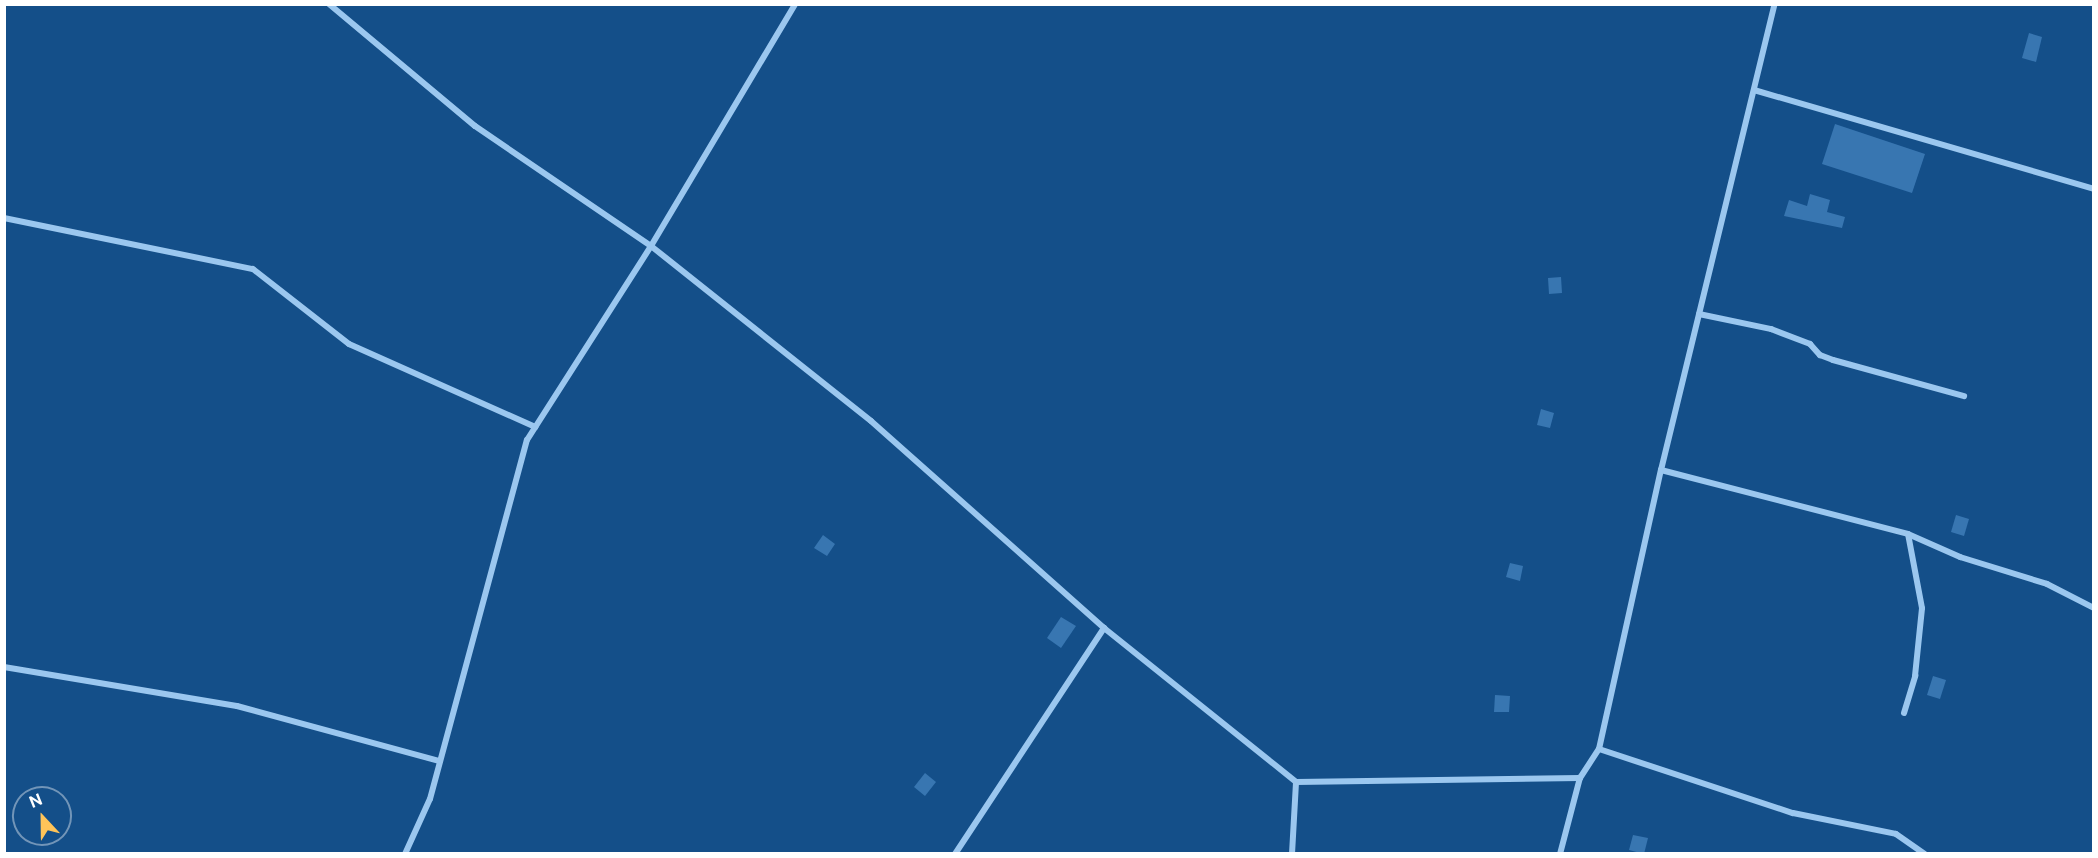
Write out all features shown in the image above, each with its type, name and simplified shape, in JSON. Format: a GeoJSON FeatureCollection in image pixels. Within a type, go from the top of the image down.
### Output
{"type":"FeatureCollection","features":[{"type":"Feature","properties":{"kind":"street"},"geometry":{"type":"LineString","coordinates":[[329,4],[475,126],[651,246],[871,421],[1104,628],[1296,782],[1580,778]]}},
{"type":"Feature","properties":{"kind":"street"},"geometry":{"type":"LineString","coordinates":[[405,854],[430,799],[527,440],[651,246],[795,4]]}},
{"type":"Feature","properties":{"kind":"street"},"geometry":{"type":"LineString","coordinates":[[1560,854],[1580,778],[1599,749],[1661,470],[1775,4]]}},
{"type":"Feature","properties":{"kind":"street"},"geometry":{"type":"LineString","coordinates":[[1754,90],[2094,189]]}},
{"type":"Feature","properties":{"kind":"street"},"geometry":{"type":"LineString","coordinates":[[4,218],[252,269],[349,344],[535,428]]}},
{"type":"Feature","properties":{"kind":"street"},"geometry":{"type":"LineString","coordinates":[[1699,314],[1771,329],[1810,344],[1820,355],[1833,360],[1964,396]]}},
{"type":"Feature","properties":{"kind":"street"},"geometry":{"type":"LineString","coordinates":[[1661,470],[1908,534],[1959,557],[2047,584],[2094,608]]}},
{"type":"Feature","properties":{"kind":"street"},"geometry":{"type":"LineString","coordinates":[[1904,713],[1915,676],[1922,608],[1908,534]]}},
{"type":"Feature","properties":{"kind":"street"},"geometry":{"type":"LineString","coordinates":[[955,854],[1104,628]]}},
{"type":"Feature","properties":{"kind":"street"},"geometry":{"type":"LineString","coordinates":[[4,667],[237,706],[440,761]]}},
{"type":"Feature","properties":{"kind":"street"},"geometry":{"type":"LineString","coordinates":[[1599,749],[1793,813],[1896,834],[1925,854]]}},
{"type":"Feature","properties":{"kind":"street"},"geometry":{"type":"LineString","coordinates":[[1292,854],[1296,782]]}},
{"type":"Feature","properties":{"kind":"building"},"geometry":{"type":"Polygon","coordinates":[[[2029,33],[2042,37],[2036,62],[2022,58],[2029,33]]]}},
{"type":"Feature","properties":{"kind":"building"},"geometry":{"type":"Polygon","coordinates":[[[1835,124],[1925,154],[1912,193],[1822,164],[1835,124]]]}},
{"type":"Feature","properties":{"kind":"building"},"geometry":{"type":"Polygon","coordinates":[[[1810,194],[1830,200],[1827,212],[1845,217],[1842,228],[1784,216],[1789,200],[1807,206],[1810,194]]]}},
{"type":"Feature","properties":{"kind":"building"},"geometry":{"type":"Polygon","coordinates":[[[1561,277],[1562,293],[1549,294],[1548,278],[1561,277]]]}},
{"type":"Feature","properties":{"kind":"building"},"geometry":{"type":"Polygon","coordinates":[[[1541,409],[1554,413],[1550,428],[1537,425],[1541,409]]]}},
{"type":"Feature","properties":{"kind":"building"},"geometry":{"type":"Polygon","coordinates":[[[1956,515],[1969,519],[1964,536],[1951,532],[1956,515]]]}},
{"type":"Feature","properties":{"kind":"building"},"geometry":{"type":"Polygon","coordinates":[[[823,535],[835,544],[827,556],[814,548],[823,535]]]}},
{"type":"Feature","properties":{"kind":"building"},"geometry":{"type":"Polygon","coordinates":[[[1510,563],[1523,566],[1520,581],[1506,577],[1510,563]]]}},
{"type":"Feature","properties":{"kind":"building"},"geometry":{"type":"Polygon","coordinates":[[[1061,617],[1076,626],[1061,648],[1047,638],[1061,617]]]}},
{"type":"Feature","properties":{"kind":"building"},"geometry":{"type":"Polygon","coordinates":[[[1933,676],[1946,680],[1940,699],[1927,695],[1933,676]]]}},
{"type":"Feature","properties":{"kind":"building"},"geometry":{"type":"Polygon","coordinates":[[[1495,695],[1510,696],[1509,712],[1494,712],[1495,695]]]}},
{"type":"Feature","properties":{"kind":"building"},"geometry":{"type":"Polygon","coordinates":[[[925,773],[936,782],[925,796],[914,787],[925,773]]]}},
{"type":"Feature","properties":{"kind":"building"},"geometry":{"type":"Polygon","coordinates":[[[1633,835],[1648,838],[1644,854],[1629,850],[1633,835]]]}}]}
